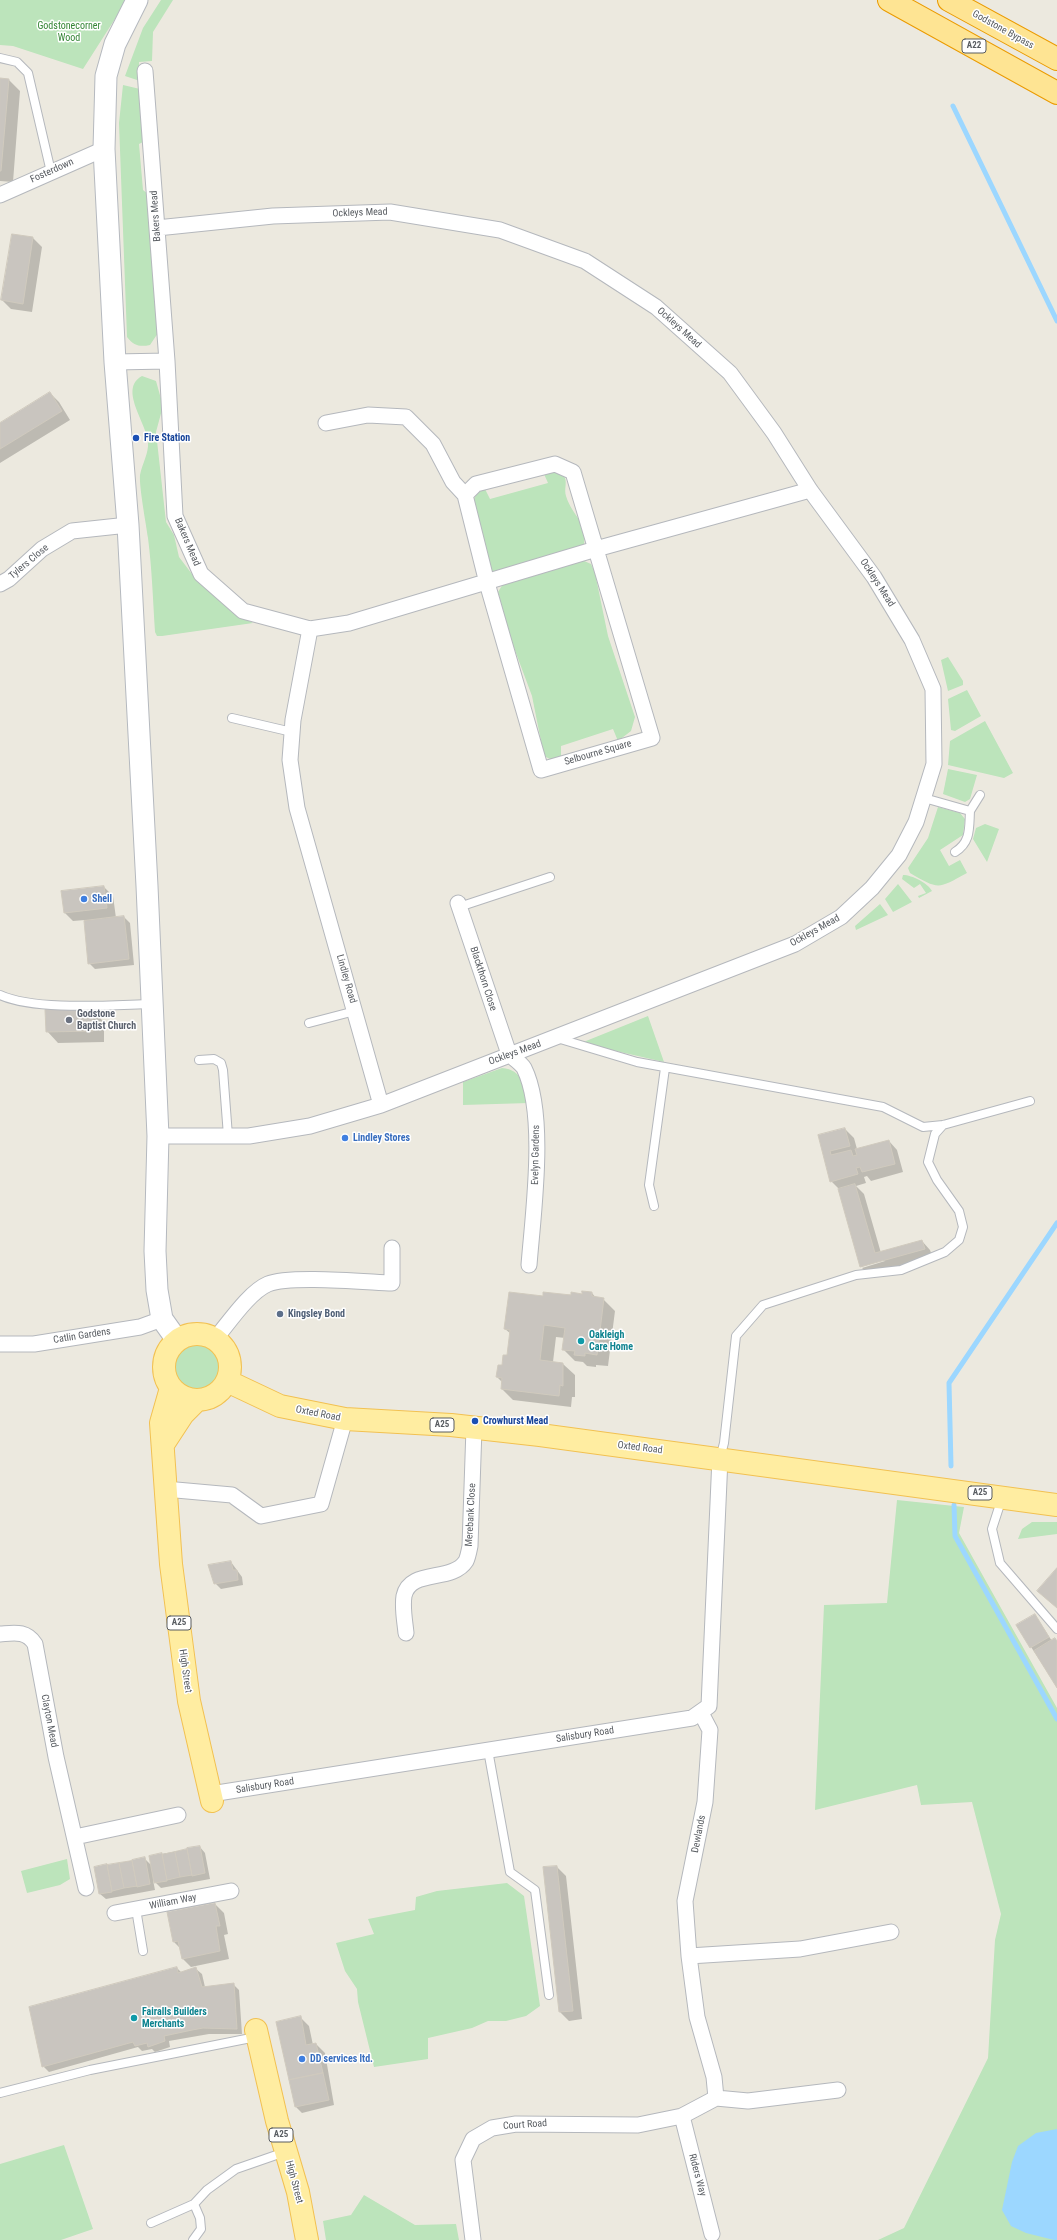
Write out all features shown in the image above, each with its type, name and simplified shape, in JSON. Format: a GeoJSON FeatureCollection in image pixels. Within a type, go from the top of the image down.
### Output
{"type":"FeatureCollection","features":[{"type":"Feature","properties":{"kind":"highway","name":"A22"},"geometry":{"type":"LineString","coordinates":[[890,0],[1057,93]]}},
{"type":"Feature","properties":{"kind":"highway","name":"Godstone Bypass"},"geometry":{"type":"LineString","coordinates":[[949,0],[1057,60]]}},
{"type":"Feature","properties":{"kind":"main road"},"geometry":{"type":"LineString","coordinates":[[133,1],[115,44],[106,76],[104,148],[115,362],[128,525],[152,1004],[158,1136],[155,1251],[157,1290],[162,1319],[177,1340]]}},
{"type":"Feature","properties":{"kind":"main road"},"geometry":{"type":"LineString","coordinates":[[194,1334],[215,1339],[222,1344],[229,1360],[230,1368],[227,1381],[223,1388],[211,1397],[196,1401],[187,1399],[171,1388],[165,1379],[163,1366],[166,1353],[177,1340],[194,1334]]}},
{"type":"Feature","properties":{"kind":"main road","name":"Oxted Road"},"geometry":{"type":"LineString","coordinates":[[227,1381],[280,1406],[345,1419],[474,1428],[720,1458],[1003,1496],[1057,1505]]}},
{"type":"Feature","properties":{"kind":"main road","name":"High Street"},"geometry":{"type":"LineString","coordinates":[[171,1388],[161,1423],[164,1443],[165,1489],[171,1564],[190,1701],[212,1798]]}},
{"type":"Feature","properties":{"kind":"main road"},"geometry":{"type":"LineString","coordinates":[[164,1443],[184,1414],[196,1401]]}},
{"type":"Feature","properties":{"kind":"main road","name":"High Street"},"geometry":{"type":"LineString","coordinates":[[256,2034],[286,2152],[298,2192],[307,2240]]}},
{"type":"Feature","properties":{"kind":"street","name":"Bakers Mead"},"geometry":{"type":"LineString","coordinates":[[145,72],[167,361],[175,516],[200,574],[243,611],[310,629]]}},
{"type":"Feature","properties":{"kind":"street","name":"Fosterdown"},"geometry":{"type":"LineString","coordinates":[[0,194],[104,148]]}},
{"type":"Feature","properties":{"kind":"street","name":"Ockleys Mead"},"geometry":{"type":"LineString","coordinates":[[157,228],[272,216],[390,212],[500,230],[585,261],[656,307],[730,373],[774,433],[810,490],[874,577],[912,640],[932,688],[934,764],[916,822],[899,854],[872,888],[841,917],[795,944],[556,1038],[508,1054],[381,1106]]}},
{"type":"Feature","properties":{"kind":"street"},"geometry":{"type":"LineString","coordinates":[[115,362],[167,361]]}},
{"type":"Feature","properties":{"kind":"street"},"geometry":{"type":"LineString","coordinates":[[326,423],[368,415],[406,417],[433,444],[453,482],[465,495]]}},
{"type":"Feature","properties":{"kind":"street","name":"Selbourne Square"},"geometry":{"type":"LineString","coordinates":[[555,464],[573,472],[596,549],[652,738],[541,770],[487,583],[465,495],[476,484],[555,464]]}},
{"type":"Feature","properties":{"kind":"street"},"geometry":{"type":"LineString","coordinates":[[310,629],[349,623],[487,583],[596,549],[810,490]]}},
{"type":"Feature","properties":{"kind":"street","name":"Tylers Close"},"geometry":{"type":"LineString","coordinates":[[0,584],[9,580],[42,549],[72,531],[128,525]]}},
{"type":"Feature","properties":{"kind":"street","name":"Lindley Road"},"geometry":{"type":"LineString","coordinates":[[310,629],[292,732],[290,760],[297,808],[381,1106]]}},
{"type":"Feature","properties":{"kind":"street","name":"Blackthorn Close"},"geometry":{"type":"LineString","coordinates":[[459,905],[508,1054]]}},
{"type":"Feature","properties":{"kind":"street","name":"Evelyn Gardens"},"geometry":{"type":"LineString","coordinates":[[508,1054],[524,1067],[534,1100],[536,1121],[535,1190],[529,1265]]}},
{"type":"Feature","properties":{"kind":"street"},"geometry":{"type":"LineString","coordinates":[[158,1136],[249,1136],[310,1126],[381,1106]]}},
{"type":"Feature","properties":{"kind":"street"},"geometry":{"type":"LineString","coordinates":[[215,1339],[253,1295],[268,1284],[291,1280],[392,1283],[392,1248]]}},
{"type":"Feature","properties":{"kind":"street","name":"Catlin Gardens"},"geometry":{"type":"LineString","coordinates":[[0,1344],[34,1344],[140,1327],[162,1319]]}},
{"type":"Feature","properties":{"kind":"street"},"geometry":{"type":"LineString","coordinates":[[165,1489],[232,1495],[261,1516],[321,1504],[345,1419]]}},
{"type":"Feature","properties":{"kind":"street","name":"Merebank Close"},"geometry":{"type":"LineString","coordinates":[[406,1633],[404,1606],[406,1590],[418,1580],[459,1568],[466,1561],[470,1546],[474,1428]]}},
{"type":"Feature","properties":{"kind":"street"},"geometry":{"type":"LineString","coordinates":[[701,1713],[709,1706],[720,1458]]}},
{"type":"Feature","properties":{"kind":"street","name":"Clayton Mead"},"geometry":{"type":"LineString","coordinates":[[0,1634],[20,1633],[31,1638],[35,1644],[56,1757],[86,1888]]}},
{"type":"Feature","properties":{"kind":"street","name":"Salisbury Road"},"geometry":{"type":"LineString","coordinates":[[212,1798],[488,1750],[692,1718],[701,1713]]}},
{"type":"Feature","properties":{"kind":"street","name":"Dewlands"},"geometry":{"type":"LineString","coordinates":[[701,1713],[710,1730],[705,1802],[685,1901],[689,1956],[697,2017],[714,2077],[716,2098]]}},
{"type":"Feature","properties":{"kind":"street"},"geometry":{"type":"LineString","coordinates":[[75,1837],[178,1815]]}},
{"type":"Feature","properties":{"kind":"street","name":"William Way"},"geometry":{"type":"LineString","coordinates":[[115,1914],[231,1891]]}},
{"type":"Feature","properties":{"kind":"street"},"geometry":{"type":"LineString","coordinates":[[689,1956],[800,1949],[890,1932]]}},
{"type":"Feature","properties":{"kind":"street"},"geometry":{"type":"LineString","coordinates":[[682,2116],[716,2098],[748,2101],[838,2090]]}},
{"type":"Feature","properties":{"kind":"street","name":"Riders Way"},"geometry":{"type":"LineString","coordinates":[[682,2116],[712,2234]]}},
{"type":"Feature","properties":{"kind":"street","name":"Court Road"},"geometry":{"type":"LineString","coordinates":[[473,2240],[463,2160],[473,2139],[492,2128],[516,2124],[638,2125],[682,2116]]}},
{"type":"Feature","properties":{"kind":"lane"},"geometry":{"type":"LineString","coordinates":[[0,58],[17,62],[28,73],[50,172]]}},
{"type":"Feature","properties":{"kind":"lane"},"geometry":{"type":"LineString","coordinates":[[232,718],[292,732]]}},
{"type":"Feature","properties":{"kind":"lane"},"geometry":{"type":"LineString","coordinates":[[955,852],[963,847],[969,837],[970,811],[980,795]]}},
{"type":"Feature","properties":{"kind":"lane"},"geometry":{"type":"LineString","coordinates":[[924,798],[970,811]]}},
{"type":"Feature","properties":{"kind":"lane"},"geometry":{"type":"LineString","coordinates":[[459,905],[550,878]]}},
{"type":"Feature","properties":{"kind":"lane"},"geometry":{"type":"LineString","coordinates":[[0,995],[12,1000],[44,1004],[152,1004]]}},
{"type":"Feature","properties":{"kind":"lane"},"geometry":{"type":"LineString","coordinates":[[309,1022],[355,1011]]}},
{"type":"Feature","properties":{"kind":"lane"},"geometry":{"type":"LineString","coordinates":[[556,1038],[637,1062],[665,1068],[884,1106],[923,1127],[943,1126],[1030,1101]]}},
{"type":"Feature","properties":{"kind":"lane"},"geometry":{"type":"LineString","coordinates":[[199,1060],[214,1059],[221,1063],[223,1070],[228,1136]]}},
{"type":"Feature","properties":{"kind":"lane"},"geometry":{"type":"LineString","coordinates":[[654,1206],[649,1185],[665,1068]]}},
{"type":"Feature","properties":{"kind":"lane"},"geometry":{"type":"LineString","coordinates":[[720,1458],[724,1443],[736,1336],[763,1305],[856,1275],[901,1270],[945,1252],[959,1240],[963,1227],[959,1211],[937,1180],[928,1162],[935,1134],[943,1126]]}},
{"type":"Feature","properties":{"kind":"lane"},"geometry":{"type":"LineString","coordinates":[[1003,1496],[992,1529],[1000,1563],[1057,1629]]}},
{"type":"Feature","properties":{"kind":"lane"},"geometry":{"type":"LineString","coordinates":[[488,1750],[510,1872],[535,1890],[549,1996]]}},
{"type":"Feature","properties":{"kind":"lane"},"geometry":{"type":"LineString","coordinates":[[136,1909],[143,1951]]}},
{"type":"Feature","properties":{"kind":"lane"},"geometry":{"type":"LineString","coordinates":[[0,2093],[90,2070],[256,2034]]}},
{"type":"Feature","properties":{"kind":"lane"},"geometry":{"type":"LineString","coordinates":[[151,2223],[194,2204],[207,2190],[236,2169],[286,2152]]}},
{"type":"Feature","properties":{"kind":"lane"},"geometry":{"type":"LineString","coordinates":[[193,2240],[201,2229],[200,2218],[194,2204]]}},
{"type":"Feature","properties":{"kind":"green space","name":"Godstonecorner Wood"},"geometry":{"type":"Polygon","coordinates":[[[0,0],[127,0],[83,69],[13,46],[0,45],[0,0]]]}},
{"type":"Feature","properties":{"kind":"green space"},"geometry":{"type":"Polygon","coordinates":[[[161,0],[173,0],[153,32],[152,61],[139,62],[140,81],[125,76],[143,28],[161,0]]]}},
{"type":"Feature","properties":{"kind":"green space"},"geometry":{"type":"Polygon","coordinates":[[[123,85],[140,89],[145,141],[139,144],[143,190],[148,194],[158,333],[150,345],[146,346],[135,344],[127,337],[119,123],[123,85]]]}},
{"type":"Feature","properties":{"kind":"green space"},"geometry":{"type":"Polygon","coordinates":[[[142,376],[156,381],[163,406],[156,432],[166,522],[174,535],[179,557],[195,578],[236,614],[253,623],[162,636],[157,636],[155,632],[148,538],[140,481],[140,475],[148,442],[133,398],[135,382],[142,376]]]}},
{"type":"Feature","properties":{"kind":"green space"},"geometry":{"type":"Polygon","coordinates":[[[551,471],[562,473],[565,478],[566,496],[581,524],[583,530],[584,547],[495,573],[490,570],[471,506],[475,498],[480,491],[485,489],[490,499],[548,483],[544,474],[551,471]]]}},
{"type":"Feature","properties":{"kind":"green space"},"geometry":{"type":"Polygon","coordinates":[[[582,560],[591,564],[595,573],[608,636],[635,717],[631,731],[618,741],[613,729],[561,746],[561,758],[550,759],[544,756],[532,696],[510,637],[498,592],[503,584],[582,560]]]}},
{"type":"Feature","properties":{"kind":"green space"},"geometry":{"type":"Polygon","coordinates":[[[948,657],[963,681],[963,685],[948,691],[941,660],[948,657]]]}},
{"type":"Feature","properties":{"kind":"green space"},"geometry":{"type":"Polygon","coordinates":[[[967,690],[981,716],[955,731],[951,730],[948,699],[967,690]]]}},
{"type":"Feature","properties":{"kind":"green space"},"geometry":{"type":"Polygon","coordinates":[[[985,721],[1013,773],[1004,778],[948,765],[950,741],[985,721]]]}},
{"type":"Feature","properties":{"kind":"green space"},"geometry":{"type":"Polygon","coordinates":[[[948,769],[977,775],[970,799],[965,802],[943,794],[948,769]]]}},
{"type":"Feature","properties":{"kind":"green space"},"geometry":{"type":"Polygon","coordinates":[[[938,807],[960,813],[965,819],[963,835],[940,850],[949,866],[960,860],[967,873],[944,885],[933,885],[920,879],[910,873],[908,868],[928,838],[938,807]]]}},
{"type":"Feature","properties":{"kind":"green space"},"geometry":{"type":"Polygon","coordinates":[[[985,824],[999,829],[987,862],[973,839],[976,828],[985,824]]]}},
{"type":"Feature","properties":{"kind":"green space"},"geometry":{"type":"Polygon","coordinates":[[[903,875],[911,876],[919,880],[927,885],[932,891],[919,898],[918,896],[926,893],[920,884],[914,888],[902,879],[903,875]]]}},
{"type":"Feature","properties":{"kind":"green space"},"geometry":{"type":"Polygon","coordinates":[[[898,884],[912,902],[893,912],[885,899],[898,884]]]}},
{"type":"Feature","properties":{"kind":"green space"},"geometry":{"type":"Polygon","coordinates":[[[880,904],[888,915],[856,930],[855,926],[880,904]]]}},
{"type":"Feature","properties":{"kind":"green space"},"geometry":{"type":"Polygon","coordinates":[[[648,1016],[664,1062],[581,1043],[648,1016]]]}},
{"type":"Feature","properties":{"kind":"green space"},"geometry":{"type":"Polygon","coordinates":[[[502,1068],[509,1069],[518,1075],[529,1103],[463,1105],[463,1082],[502,1068]]]}},
{"type":"Feature","properties":{"kind":"green space"},"geometry":{"type":"Polygon","coordinates":[[[202,1345],[214,1351],[219,1359],[219,1377],[214,1385],[206,1390],[192,1391],[180,1385],[175,1377],[174,1363],[180,1351],[188,1346],[202,1345]]]}},
{"type":"Feature","properties":{"kind":"green space"},"geometry":{"type":"Polygon","coordinates":[[[897,1500],[964,1507],[959,1533],[1057,1708],[1057,2240],[878,2240],[904,2228],[988,2058],[995,1940],[1001,1914],[972,1802],[921,1805],[917,1785],[815,1810],[824,1605],[887,1603],[897,1500]]]}},
{"type":"Feature","properties":{"kind":"green space"},"geometry":{"type":"Polygon","coordinates":[[[1032,1522],[1057,1522],[1057,1534],[1018,1539],[1022,1529],[1032,1522]]]}},
{"type":"Feature","properties":{"kind":"green space"},"geometry":{"type":"Polygon","coordinates":[[[67,1859],[70,1879],[60,1885],[27,1893],[21,1871],[67,1859]]]}},
{"type":"Feature","properties":{"kind":"green space"},"geometry":{"type":"Polygon","coordinates":[[[507,1883],[524,1896],[540,2006],[526,2016],[506,2021],[488,2021],[472,2028],[428,2038],[428,2059],[374,2067],[358,2002],[357,1989],[345,1971],[336,1943],[374,1934],[368,1919],[415,1910],[416,1897],[437,1891],[507,1883]]]}},
{"type":"Feature","properties":{"kind":"green space"},"geometry":{"type":"Polygon","coordinates":[[[64,2145],[93,2229],[61,2240],[0,2240],[0,2164],[64,2145]]]}},
{"type":"Feature","properties":{"kind":"green space"},"geometry":{"type":"Polygon","coordinates":[[[364,2195],[415,2225],[456,2224],[459,2240],[326,2240],[323,2221],[351,2215],[364,2195]]]}},
{"type":"Feature","properties":{"kind":"water"},"geometry":{"type":"Polygon","coordinates":[[[1057,2129],[1057,2240],[1054,2240],[1026,2233],[1011,2226],[1002,2210],[1012,2162],[1018,2146],[1036,2133],[1057,2129]]]}},
{"type":"Feature","properties":{"kind":"building"},"geometry":{"type":"Polygon","coordinates":[[[0,78],[9,79],[1,171],[0,171],[0,78]]]}},
{"type":"Feature","properties":{"kind":"building"},"geometry":{"type":"Polygon","coordinates":[[[12,234],[33,237],[23,304],[1,300],[12,234]]]}},
{"type":"Feature","properties":{"kind":"building"},"geometry":{"type":"Polygon","coordinates":[[[50,392],[62,411],[0,449],[0,423],[50,392]]]}},
{"type":"Feature","properties":{"kind":"building","name":"Shell"},"geometry":{"type":"Polygon","coordinates":[[[104,886],[107,908],[64,913],[61,891],[104,886]]]}},
{"type":"Feature","properties":{"kind":"building"},"geometry":{"type":"Polygon","coordinates":[[[124,916],[129,959],[88,964],[84,921],[124,916]]]}},
{"type":"Feature","properties":{"kind":"building","name":"Godstone Baptist Church"},"geometry":{"type":"Polygon","coordinates":[[[93,1009],[93,1031],[46,1032],[45,1010],[93,1009]]]}},
{"type":"Feature","properties":{"kind":"building"},"geometry":{"type":"Polygon","coordinates":[[[845,1128],[850,1146],[830,1151],[831,1155],[851,1150],[853,1156],[857,1155],[855,1149],[889,1140],[895,1164],[862,1172],[860,1167],[856,1168],[858,1174],[830,1182],[818,1135],[845,1128]]]}},
{"type":"Feature","properties":{"kind":"building"},"geometry":{"type":"Polygon","coordinates":[[[855,1184],[875,1253],[922,1240],[925,1249],[860,1267],[838,1189],[855,1184]]]}},
{"type":"Feature","properties":{"kind":"building","name":"Oakleigh Care Home"},"geometry":{"type":"Polygon","coordinates":[[[582,1291],[592,1292],[592,1296],[604,1298],[597,1355],[585,1353],[585,1356],[574,1355],[575,1351],[562,1350],[565,1328],[544,1325],[540,1360],[563,1363],[563,1386],[560,1385],[559,1396],[501,1389],[502,1378],[496,1377],[498,1365],[502,1365],[503,1355],[507,1355],[510,1330],[504,1329],[509,1292],[543,1296],[543,1292],[571,1295],[571,1292],[582,1294],[582,1291]]]}},
{"type":"Feature","properties":{"kind":"building"},"geometry":{"type":"Polygon","coordinates":[[[231,1561],[233,1570],[237,1570],[238,1580],[214,1584],[208,1565],[231,1561]]]}},
{"type":"Feature","properties":{"kind":"building"},"geometry":{"type":"Polygon","coordinates":[[[1057,1568],[1057,1608],[1037,1591],[1057,1568]]]}},
{"type":"Feature","properties":{"kind":"building"},"geometry":{"type":"Polygon","coordinates":[[[1035,1614],[1049,1637],[1030,1648],[1016,1625],[1035,1614]]]}},
{"type":"Feature","properties":{"kind":"building"},"geometry":{"type":"Polygon","coordinates":[[[1055,1638],[1057,1641],[1057,1688],[1034,1651],[1055,1638]]]}},
{"type":"Feature","properties":{"kind":"building"},"geometry":{"type":"Polygon","coordinates":[[[200,1846],[205,1873],[192,1876],[187,1848],[200,1846]]]}},
{"type":"Feature","properties":{"kind":"building"},"geometry":{"type":"Polygon","coordinates":[[[187,1849],[192,1875],[180,1877],[175,1852],[187,1849]]]}},
{"type":"Feature","properties":{"kind":"building"},"geometry":{"type":"Polygon","coordinates":[[[175,1852],[180,1877],[167,1880],[162,1855],[175,1852]]]}},
{"type":"Feature","properties":{"kind":"building"},"geometry":{"type":"Polygon","coordinates":[[[162,1853],[167,1881],[154,1883],[149,1856],[162,1853]]]}},
{"type":"Feature","properties":{"kind":"building"},"geometry":{"type":"Polygon","coordinates":[[[145,1857],[150,1884],[137,1887],[132,1860],[145,1857]]]}},
{"type":"Feature","properties":{"kind":"building"},"geometry":{"type":"Polygon","coordinates":[[[132,1861],[137,1886],[124,1888],[119,1863],[132,1861]]]}},
{"type":"Feature","properties":{"kind":"building"},"geometry":{"type":"Polygon","coordinates":[[[119,1863],[124,1888],[112,1891],[107,1865],[119,1863]]]}},
{"type":"Feature","properties":{"kind":"building"},"geometry":{"type":"Polygon","coordinates":[[[107,1864],[112,1892],[99,1894],[94,1867],[107,1864]]]}},
{"type":"Feature","properties":{"kind":"building"},"geometry":{"type":"Polygon","coordinates":[[[557,1866],[573,2011],[559,2012],[543,1867],[557,1866]]]}},
{"type":"Feature","properties":{"kind":"building"},"geometry":{"type":"Polygon","coordinates":[[[215,1903],[220,1926],[216,1926],[220,1951],[182,1959],[178,1941],[173,1942],[167,1912],[215,1903]]]}},
{"type":"Feature","properties":{"kind":"building","name":"Fairalls Builders Merchants"},"geometry":{"type":"Polygon","coordinates":[[[177,1967],[178,1973],[196,1967],[202,1987],[234,1983],[237,2029],[203,2028],[192,2030],[164,2036],[165,2041],[148,2047],[147,2043],[135,2046],[133,2042],[42,2067],[29,2007],[177,1967]]]}},
{"type":"Feature","properties":{"kind":"building","name":"DD services ltd."},"geometry":{"type":"Polygon","coordinates":[[[301,2016],[306,2045],[316,2043],[323,2073],[289,2080],[276,2022],[301,2016]]]}},
{"type":"Feature","properties":{"kind":"building"},"geometry":{"type":"Polygon","coordinates":[[[323,2073],[329,2100],[295,2107],[289,2080],[323,2073]]]}},
{"type":"Feature","properties":{"kind":"waterway"},"geometry":{"type":"LineString","coordinates":[[953,106],[1057,321]]}},
{"type":"Feature","properties":{"kind":"waterway"},"geometry":{"type":"LineString","coordinates":[[951,1466],[949,1383],[1057,1223]]}},
{"type":"Feature","properties":{"kind":"waterway"},"geometry":{"type":"LineString","coordinates":[[954,1505],[955,1536],[1057,1719]]}},
{"type":"Feature","properties":{"kind":"place","name":"Fire Station"},"geometry":{"type":"Point","coordinates":[136,438]}},
{"type":"Feature","properties":{"kind":"place","name":"Shell"},"geometry":{"type":"Point","coordinates":[84,899]}},
{"type":"Feature","properties":{"kind":"place","name":"Godstone Baptist Church"},"geometry":{"type":"Point","coordinates":[69,1020]}},
{"type":"Feature","properties":{"kind":"place","name":"Lindley Stores"},"geometry":{"type":"Point","coordinates":[345,1138]}},
{"type":"Feature","properties":{"kind":"place","name":"Kingsley Bond"},"geometry":{"type":"Point","coordinates":[280,1314]}},
{"type":"Feature","properties":{"kind":"place","name":"Oakleigh Care Home"},"geometry":{"type":"Point","coordinates":[581,1341]}},
{"type":"Feature","properties":{"kind":"place","name":"Crowhurst Mead"},"geometry":{"type":"Point","coordinates":[475,1421]}},
{"type":"Feature","properties":{"kind":"place","name":"Fairalls Builders Merchants"},"geometry":{"type":"Point","coordinates":[134,2018]}},
{"type":"Feature","properties":{"kind":"place","name":"DD services ltd."},"geometry":{"type":"Point","coordinates":[302,2059]}}]}
